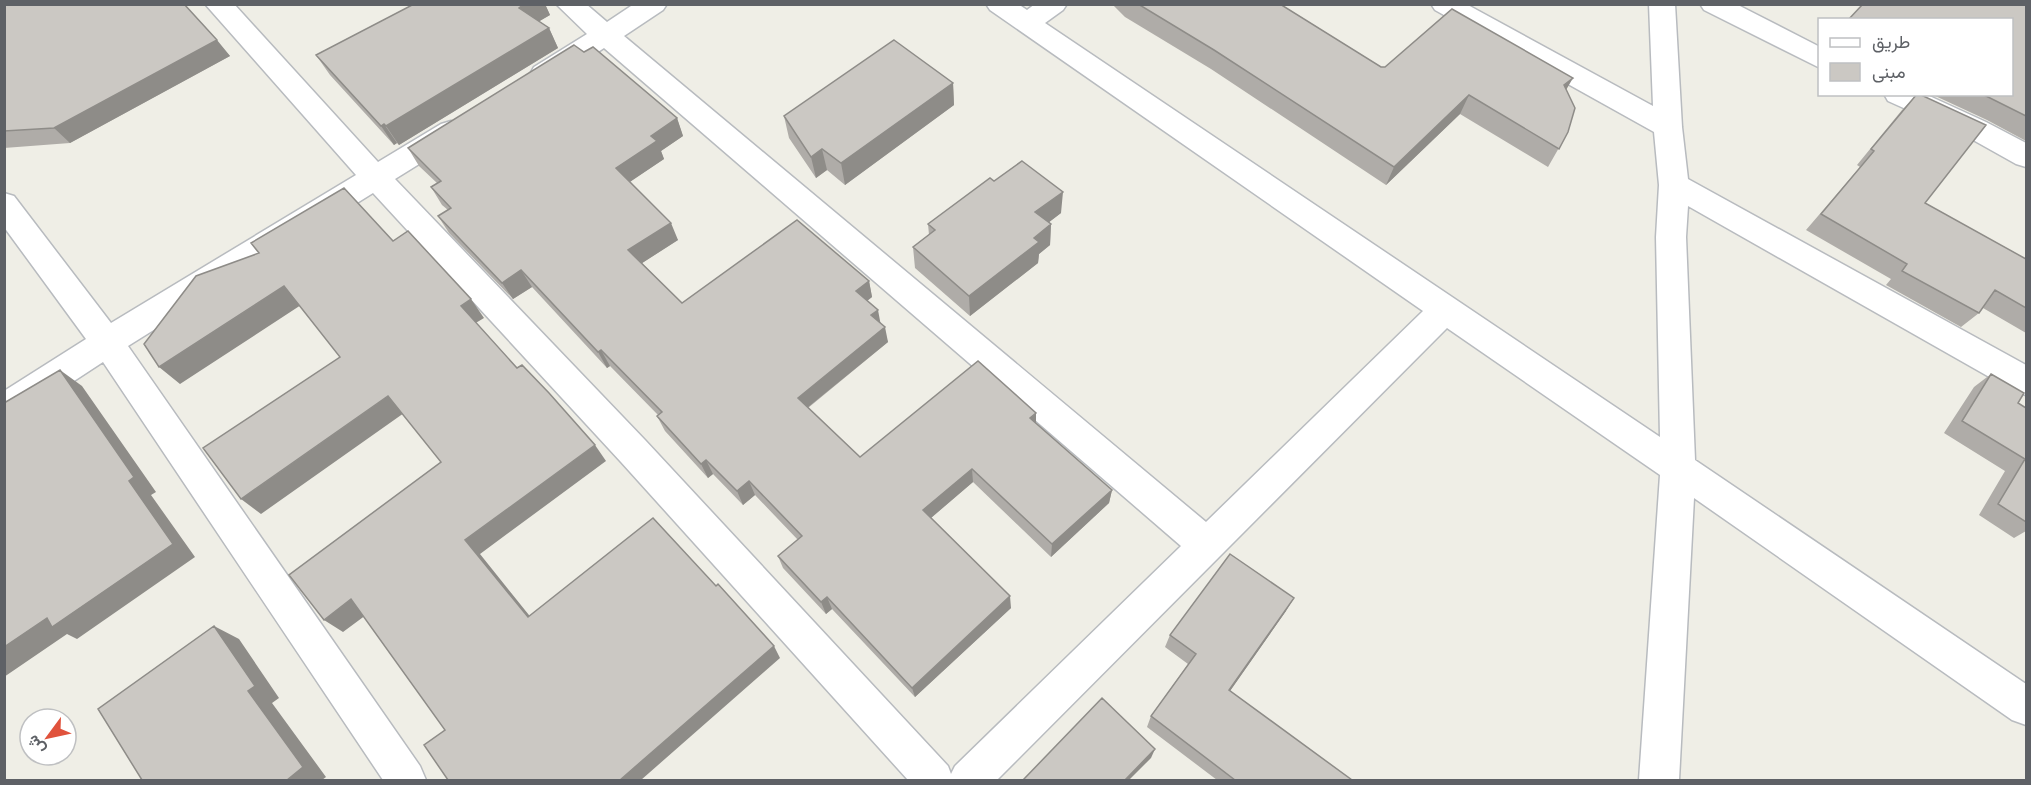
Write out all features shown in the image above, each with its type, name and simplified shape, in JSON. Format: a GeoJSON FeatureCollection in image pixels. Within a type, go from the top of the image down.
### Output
{"type":"FeatureCollection","features":[{"type":"Feature","properties":{"kind":"street"},"geometry":{"type":"LineString","coordinates":[[218,4],[375,177],[633,451],[934,780]]}},
{"type":"Feature","properties":{"kind":"street"},"geometry":{"type":"LineString","coordinates":[[569,4],[1207,545]]}},
{"type":"Feature","properties":{"kind":"street"},"geometry":{"type":"LineString","coordinates":[[526,85],[654,4]]}},
{"type":"Feature","properties":{"kind":"street"},"geometry":{"type":"LineString","coordinates":[[999,4],[2026,706]]}},
{"type":"Feature","properties":{"kind":"street"},"geometry":{"type":"LineString","coordinates":[[1027,23],[1054,4]]}},
{"type":"Feature","properties":{"kind":"street"},"geometry":{"type":"LineString","coordinates":[[1444,4],[1668,127]]}},
{"type":"Feature","properties":{"kind":"street"},"geometry":{"type":"LineString","coordinates":[[1659,780],[1678,467],[1671,237],[1674,185],[1668,127],[1662,4]]}},
{"type":"Feature","properties":{"kind":"street"},"geometry":{"type":"LineString","coordinates":[[1713,4],[1818,58]]}},
{"type":"Feature","properties":{"kind":"street"},"geometry":{"type":"LineString","coordinates":[[1902,96],[1976,129],[2026,156]]}},
{"type":"Feature","properties":{"kind":"street"},"geometry":{"type":"LineString","coordinates":[[4,409],[107,342],[476,116]]}},
{"type":"Feature","properties":{"kind":"street"},"geometry":{"type":"LineString","coordinates":[[1674,185],[2026,381]]}},
{"type":"Feature","properties":{"kind":"street"},"geometry":{"type":"LineString","coordinates":[[4,204],[107,342],[406,780]]}},
{"type":"Feature","properties":{"kind":"street"},"geometry":{"type":"LineString","coordinates":[[969,780],[1444,310]]}},
{"type":"Feature","properties":{"kind":"building"},"geometry":{"type":"Polygon","coordinates":[[[4,4],[184,4],[217,40],[54,128],[4,131],[4,4]]]}},
{"type":"Feature","properties":{"kind":"building"},"geometry":{"type":"Polygon","coordinates":[[[414,4],[524,4],[519,8],[549,28],[386,126],[384,124],[381,126],[316,55],[414,4]]]}},
{"type":"Feature","properties":{"kind":"building"},"geometry":{"type":"Polygon","coordinates":[[[1138,4],[1280,4],[1381,67],[1385,67],[1452,9],[1573,78],[1564,85],[1575,108],[1568,132],[1559,149],[1469,95],[1394,167],[1214,50],[1138,4]]]}},
{"type":"Feature","properties":{"kind":"building"},"geometry":{"type":"Polygon","coordinates":[[[1863,4],[2026,4],[2026,116],[1986,96],[2013,96],[2013,18],[1850,18],[1863,4]]]}},
{"type":"Feature","properties":{"kind":"building"},"geometry":{"type":"Polygon","coordinates":[[[894,40],[953,83],[841,163],[822,149],[811,157],[784,116],[894,40]]]}},
{"type":"Feature","properties":{"kind":"building"},"geometry":{"type":"Polygon","coordinates":[[[574,45],[584,52],[593,47],[677,118],[651,136],[657,141],[616,168],[671,223],[628,250],[682,303],[797,220],[869,281],[856,291],[878,310],[871,315],[885,327],[798,398],[860,457],[978,361],[1036,413],[1030,418],[1112,490],[1052,544],[972,469],[923,510],[1010,596],[912,688],[827,597],[821,602],[778,556],[802,536],[749,481],[737,491],[706,460],[701,464],[657,416],[662,412],[601,350],[598,352],[521,270],[502,283],[438,216],[451,208],[431,187],[441,181],[408,148],[574,45]]]}},
{"type":"Feature","properties":{"kind":"building"},"geometry":{"type":"Polygon","coordinates":[[[1915,96],[1923,96],[1986,125],[1925,203],[2026,259],[2026,308],[1995,290],[1979,313],[1902,271],[1907,264],[1821,214],[1874,151],[1871,149],[1915,96]]]}},
{"type":"Feature","properties":{"kind":"building"},"geometry":{"type":"Polygon","coordinates":[[[1022,161],[1063,192],[1035,212],[1051,224],[1034,238],[1039,242],[969,296],[913,247],[935,230],[928,224],[990,178],[994,181],[1022,161]]]}},
{"type":"Feature","properties":{"kind":"building"},"geometry":{"type":"Polygon","coordinates":[[[344,188],[393,241],[408,231],[471,299],[461,306],[517,368],[522,365],[549,393],[595,445],[465,540],[528,617],[653,518],[716,586],[718,584],[774,646],[620,780],[448,780],[424,745],[445,730],[351,599],[324,620],[289,575],[441,462],[388,396],[241,499],[203,448],[340,357],[284,286],[159,367],[144,344],[196,276],[259,253],[251,243],[344,188]]]}},
{"type":"Feature","properties":{"kind":"building"},"geometry":{"type":"Polygon","coordinates":[[[60,370],[134,477],[129,481],[173,544],[52,627],[47,618],[4,647],[4,403],[60,370]]]}},
{"type":"Feature","properties":{"kind":"building"},"geometry":{"type":"Polygon","coordinates":[[[1991,374],[2024,393],[2018,403],[2026,408],[2026,522],[1998,504],[2025,459],[1962,421],[1991,374]]]}},
{"type":"Feature","properties":{"kind":"building"},"geometry":{"type":"Polygon","coordinates":[[[1230,554],[1294,598],[1229,690],[1352,780],[1235,780],[1151,716],[1196,654],[1170,635],[1230,554]]]}},
{"type":"Feature","properties":{"kind":"building"},"geometry":{"type":"Polygon","coordinates":[[[214,626],[255,686],[248,691],[303,767],[287,780],[142,780],[98,709],[214,626]]]}},
{"type":"Feature","properties":{"kind":"building"},"geometry":{"type":"Polygon","coordinates":[[[1102,698],[1155,749],[1125,780],[1023,780],[1102,698]]]}}]}
